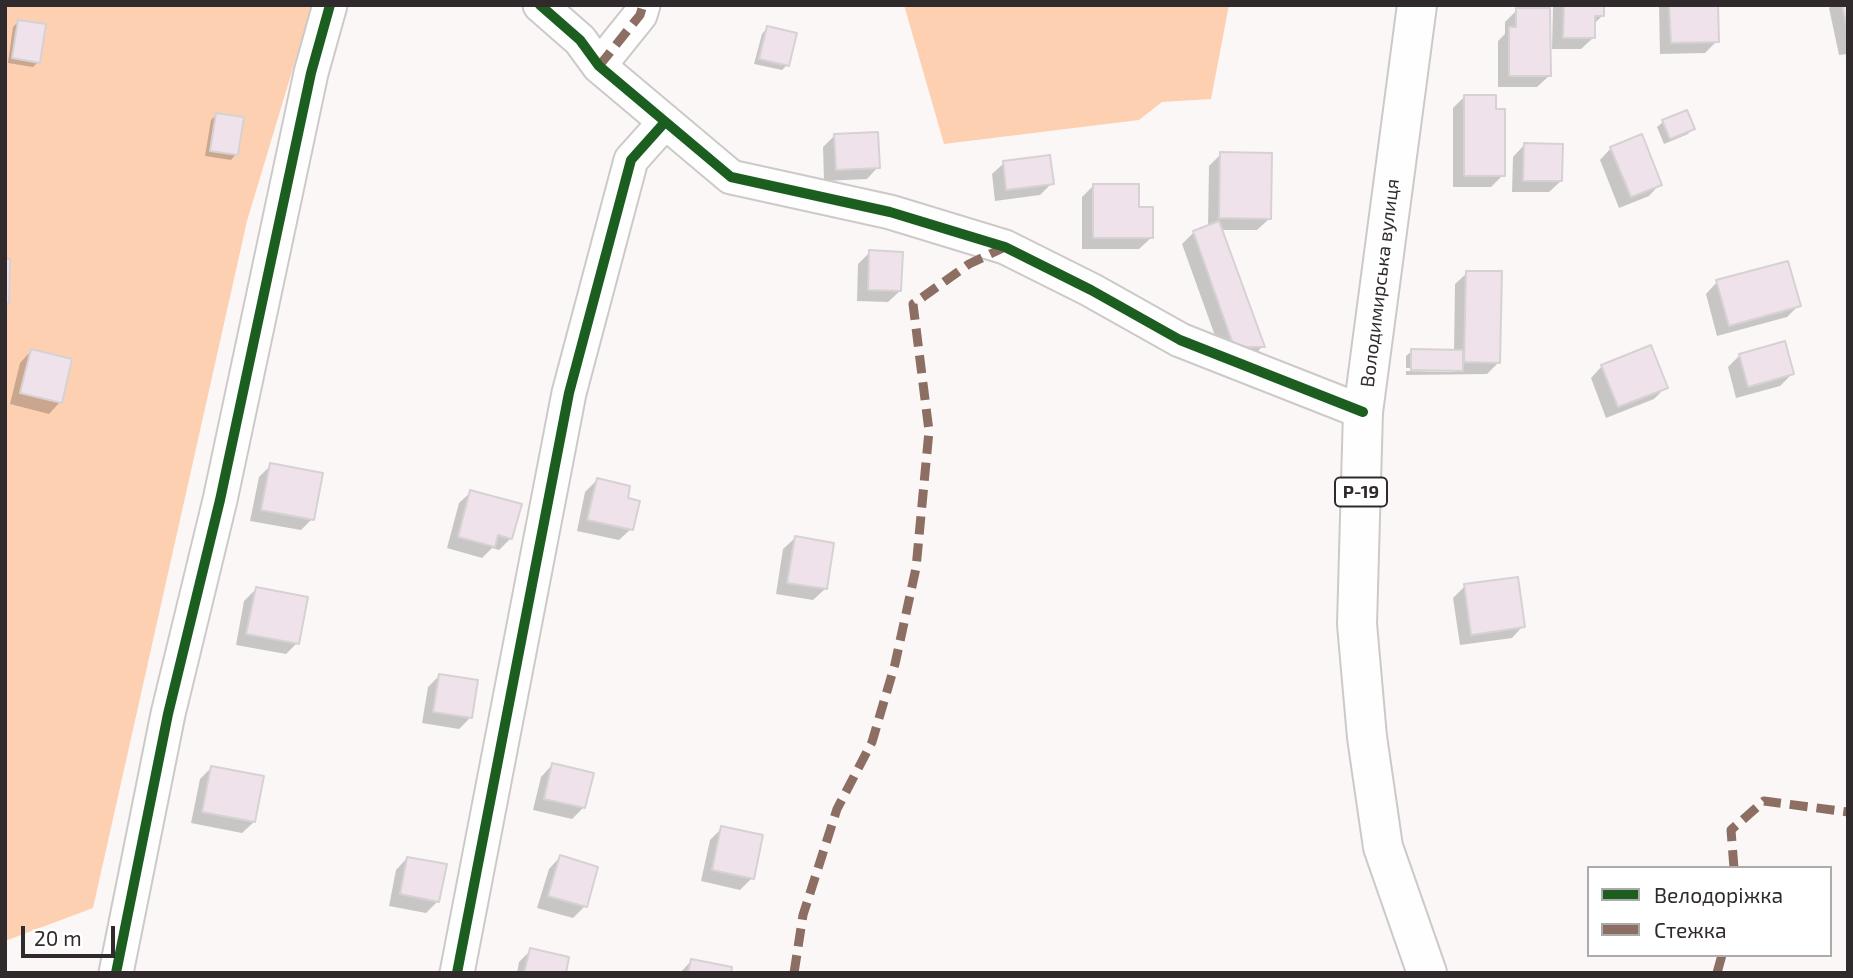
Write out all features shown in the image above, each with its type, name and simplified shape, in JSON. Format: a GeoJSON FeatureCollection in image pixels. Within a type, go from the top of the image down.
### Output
{"type":"FeatureCollection","features":[{"type":"Feature","properties":{"kind":"main road","name":"Володимирська вулиця"},"geometry":{"type":"LineString","coordinates":[[1417,5],[1363,412],[1357,624],[1367,737],[1383,846],[1427,973]]}},
{"type":"Feature","properties":{"kind":"street"},"geometry":{"type":"LineString","coordinates":[[116,973],[168,713],[220,500],[311,73],[330,5]]}},
{"type":"Feature","properties":{"kind":"street"},"geometry":{"type":"LineString","coordinates":[[540,5],[580,40],[599,66],[731,177],[890,212],[1005,247],[1091,290],[1180,340],[1363,412]]}},
{"type":"Feature","properties":{"kind":"street"},"geometry":{"type":"LineString","coordinates":[[599,66],[640,15],[643,5]]}},
{"type":"Feature","properties":{"kind":"street"},"geometry":{"type":"LineString","coordinates":[[457,973],[569,393],[631,160],[665,122]]}},
{"type":"Feature","properties":{"kind":"shaded area"},"geometry":{"type":"Polygon","coordinates":[[[5,5],[312,5],[247,221],[93,908],[5,941],[5,5]]]}},
{"type":"Feature","properties":{"kind":"shaded area"},"geometry":{"type":"Polygon","coordinates":[[[904,5],[1229,5],[1211,99],[1162,102],[1139,120],[944,144],[904,5]]]}},
{"type":"Feature","properties":{"kind":"building"},"geometry":{"type":"Polygon","coordinates":[[[1564,5],[1604,5],[1604,16],[1595,16],[1595,38],[1563,38],[1564,5]]]}},
{"type":"Feature","properties":{"kind":"building"},"geometry":{"type":"Polygon","coordinates":[[[1669,5],[1718,5],[1719,42],[1671,43],[1669,5]]]}},
{"type":"Feature","properties":{"kind":"building"},"geometry":{"type":"Polygon","coordinates":[[[1842,5],[1848,5],[1848,31],[1842,5]]]}},
{"type":"Feature","properties":{"kind":"building"},"geometry":{"type":"Polygon","coordinates":[[[1516,8],[1550,8],[1551,76],[1509,76],[1509,27],[1516,27],[1516,8]]]}},
{"type":"Feature","properties":{"kind":"building"},"geometry":{"type":"Polygon","coordinates":[[[18,20],[46,24],[40,63],[12,58],[18,20]]]}},
{"type":"Feature","properties":{"kind":"building"},"geometry":{"type":"Polygon","coordinates":[[[767,26],[797,33],[789,66],[759,59],[767,26]]]}},
{"type":"Feature","properties":{"kind":"building"},"geometry":{"type":"Polygon","coordinates":[[[1464,95],[1496,95],[1496,109],[1505,109],[1505,176],[1464,176],[1464,95]]]}},
{"type":"Feature","properties":{"kind":"building"},"geometry":{"type":"Polygon","coordinates":[[[1687,110],[1695,129],[1670,139],[1662,120],[1687,110]]]}},
{"type":"Feature","properties":{"kind":"building"},"geometry":{"type":"Polygon","coordinates":[[[216,113],[244,117],[238,155],[210,151],[216,113]]]}},
{"type":"Feature","properties":{"kind":"building"},"geometry":{"type":"Polygon","coordinates":[[[878,132],[880,168],[836,170],[834,134],[878,132]]]}},
{"type":"Feature","properties":{"kind":"building"},"geometry":{"type":"Polygon","coordinates":[[[1642,134],[1662,185],[1631,197],[1610,147],[1642,134]]]}},
{"type":"Feature","properties":{"kind":"building"},"geometry":{"type":"Polygon","coordinates":[[[1524,143],[1563,144],[1562,181],[1523,181],[1524,143]]]}},
{"type":"Feature","properties":{"kind":"building"},"geometry":{"type":"Polygon","coordinates":[[[1220,152],[1272,153],[1271,219],[1219,218],[1220,152]]]}},
{"type":"Feature","properties":{"kind":"building"},"geometry":{"type":"Polygon","coordinates":[[[1050,155],[1054,184],[1006,190],[1003,161],[1050,155]]]}},
{"type":"Feature","properties":{"kind":"building"},"geometry":{"type":"Polygon","coordinates":[[[1093,184],[1139,184],[1139,207],[1153,207],[1153,238],[1093,238],[1093,184]]]}},
{"type":"Feature","properties":{"kind":"building"},"geometry":{"type":"Polygon","coordinates":[[[1219,221],[1265,347],[1234,347],[1193,231],[1219,221]]]}},
{"type":"Feature","properties":{"kind":"building"},"geometry":{"type":"Polygon","coordinates":[[[869,250],[903,252],[901,291],[868,290],[869,250]]]}},
{"type":"Feature","properties":{"kind":"building"},"geometry":{"type":"Polygon","coordinates":[[[5,259],[10,259],[9,304],[5,304],[5,259]]]}},
{"type":"Feature","properties":{"kind":"building"},"geometry":{"type":"Polygon","coordinates":[[[1788,261],[1801,306],[1729,326],[1716,280],[1788,261]]]}},
{"type":"Feature","properties":{"kind":"building"},"geometry":{"type":"Polygon","coordinates":[[[1466,271],[1502,271],[1500,363],[1464,362],[1466,271]]]}},
{"type":"Feature","properties":{"kind":"building"},"geometry":{"type":"Polygon","coordinates":[[[1785,341],[1794,374],[1748,387],[1739,354],[1785,341]]]}},
{"type":"Feature","properties":{"kind":"building"},"geometry":{"type":"Polygon","coordinates":[[[1651,345],[1668,388],[1618,407],[1601,365],[1651,345]]]}},
{"type":"Feature","properties":{"kind":"building"},"geometry":{"type":"Polygon","coordinates":[[[31,349],[72,359],[62,403],[20,393],[31,349]]]}},
{"type":"Feature","properties":{"kind":"building"},"geometry":{"type":"Polygon","coordinates":[[[1411,349],[1463,350],[1463,371],[1411,370],[1411,349]]]}},
{"type":"Feature","properties":{"kind":"building"},"geometry":{"type":"Polygon","coordinates":[[[270,463],[323,473],[314,520],[261,510],[270,463]]]}},
{"type":"Feature","properties":{"kind":"building"},"geometry":{"type":"Polygon","coordinates":[[[597,478],[630,486],[628,498],[640,501],[633,530],[587,520],[597,478]]]}},
{"type":"Feature","properties":{"kind":"building"},"geometry":{"type":"Polygon","coordinates":[[[470,490],[522,504],[512,539],[498,535],[495,547],[458,537],[470,490]]]}},
{"type":"Feature","properties":{"kind":"building"},"geometry":{"type":"Polygon","coordinates":[[[795,536],[834,543],[827,589],[787,583],[795,536]]]}},
{"type":"Feature","properties":{"kind":"building"},"geometry":{"type":"Polygon","coordinates":[[[1518,577],[1525,627],[1471,635],[1464,584],[1518,577]]]}},
{"type":"Feature","properties":{"kind":"building"},"geometry":{"type":"Polygon","coordinates":[[[256,587],[308,597],[299,644],[246,634],[256,587]]]}},
{"type":"Feature","properties":{"kind":"building"},"geometry":{"type":"Polygon","coordinates":[[[439,674],[478,680],[472,718],[433,712],[439,674]]]}},
{"type":"Feature","properties":{"kind":"building"},"geometry":{"type":"Polygon","coordinates":[[[552,763],[594,773],[585,808],[544,799],[552,763]]]}},
{"type":"Feature","properties":{"kind":"building"},"geometry":{"type":"Polygon","coordinates":[[[211,766],[264,776],[255,822],[202,812],[211,766]]]}},
{"type":"Feature","properties":{"kind":"building"},"geometry":{"type":"Polygon","coordinates":[[[721,826],[763,835],[754,879],[712,870],[721,826]]]}},
{"type":"Feature","properties":{"kind":"building"},"geometry":{"type":"Polygon","coordinates":[[[560,855],[598,867],[587,907],[548,896],[560,855]]]}},
{"type":"Feature","properties":{"kind":"building"},"geometry":{"type":"Polygon","coordinates":[[[407,857],[447,864],[439,902],[400,894],[407,857]]]}},
{"type":"Feature","properties":{"kind":"building"},"geometry":{"type":"Polygon","coordinates":[[[530,948],[569,957],[566,973],[524,973],[530,948]]]}},
{"type":"Feature","properties":{"kind":"building"},"geometry":{"type":"Polygon","coordinates":[[[691,959],[732,967],[731,973],[688,973],[691,959]]]}},
{"type":"Feature","properties":{"kind":"marked path"},"geometry":{"type":"LineString","coordinates":[[599,66],[640,15],[643,5]]}},
{"type":"Feature","properties":{"kind":"marked path"},"geometry":{"type":"LineString","coordinates":[[794,973],[803,915],[837,809],[872,742],[895,664],[916,568],[929,431],[913,304],[969,264],[1005,247]]}},
{"type":"Feature","properties":{"kind":"marked path"},"geometry":{"type":"LineString","coordinates":[[1734,866],[1731,830],[1764,801],[1848,812]]}},
{"type":"Feature","properties":{"kind":"marked path"},"geometry":{"type":"LineString","coordinates":[[1717,973],[1721,957]]}},
{"type":"Feature","properties":{"kind":"cycle path"},"geometry":{"type":"LineString","coordinates":[[116,973],[168,714],[220,500],[311,73],[330,5]]}},
{"type":"Feature","properties":{"kind":"cycle path"},"geometry":{"type":"LineString","coordinates":[[540,5],[580,40],[599,66],[731,177],[890,212],[1005,247],[1091,290],[1180,340],[1363,412]]}},
{"type":"Feature","properties":{"kind":"cycle path"},"geometry":{"type":"LineString","coordinates":[[457,973],[569,393],[631,160],[665,122]]}}]}
